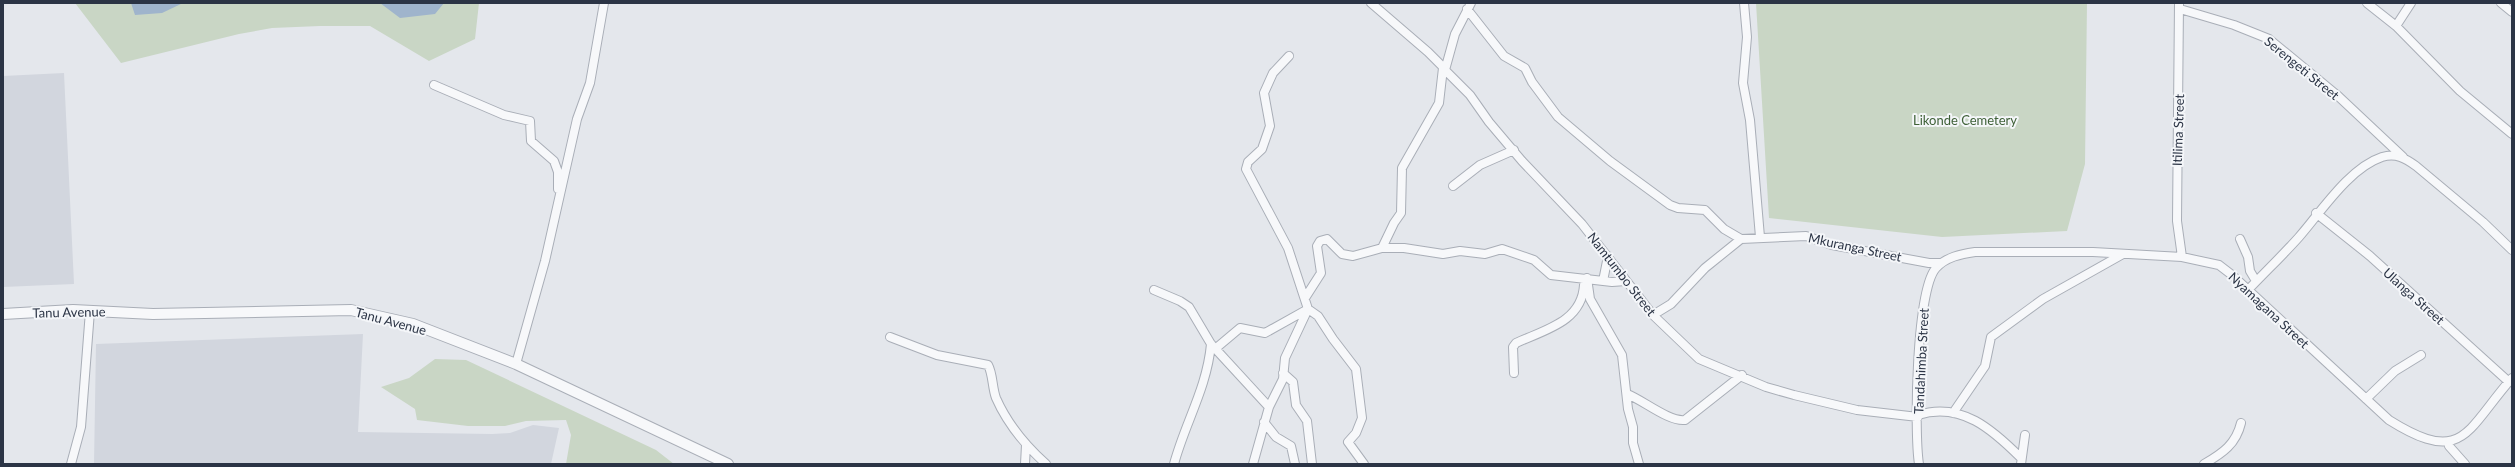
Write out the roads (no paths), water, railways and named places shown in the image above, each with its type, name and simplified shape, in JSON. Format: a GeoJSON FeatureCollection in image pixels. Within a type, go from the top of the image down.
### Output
{"type":"FeatureCollection","features":[{"type":"Feature","properties":{"kind":"street"},"geometry":{"type":"LineString","coordinates":[[516,364],[545,261],[577,119],[590,83],[604,3]]}},
{"type":"Feature","properties":{"kind":"street","name":"Namtumbo Street"},"geometry":{"type":"LineString","coordinates":[[1371,3],[1428,52],[1470,95],[1489,122],[1608,256],[1653,315],[1699,359],[1708,364],[1742,375],[1766,387],[1829,404],[1857,410],[1918,416],[1936,411],[1953,413],[1978,420],[1999,435],[2021,461]]}},
{"type":"Feature","properties":{"kind":"street"},"geometry":{"type":"LineString","coordinates":[[1744,3],[1747,37],[1743,83],[1750,120],[1760,237]]}},
{"type":"Feature","properties":{"kind":"street"},"geometry":{"type":"LineString","coordinates":[[2367,3],[2396,26],[2460,91],[2512,134]]}},
{"type":"Feature","properties":{"kind":"street"},"geometry":{"type":"LineString","coordinates":[[2396,26],[2411,3]]}},
{"type":"Feature","properties":{"kind":"street"},"geometry":{"type":"LineString","coordinates":[[2501,3],[2512,12]]}},
{"type":"Feature","properties":{"kind":"street"},"geometry":{"type":"LineString","coordinates":[[1382,248],[1394,223],[1401,213],[1400,187],[1404,162],[1420,138],[1439,103],[1444,69],[1455,34],[1469,6],[1504,56],[1525,68],[1532,82],[1558,117],[1610,162],[1666,202],[1678,208],[1705,210],[1724,229],[1741,239],[1705,268],[1671,304],[1653,315]]}},
{"type":"Feature","properties":{"kind":"street","name":"Serengeti Street"},"geometry":{"type":"LineString","coordinates":[[2180,6],[2269,39],[2337,95],[2405,159],[2472,212],[2512,250]]}},
{"type":"Feature","properties":{"kind":"street","name":"Itilima Street"},"geometry":{"type":"LineString","coordinates":[[2180,6],[2177,221],[2182,257]]}},
{"type":"Feature","properties":{"kind":"street"},"geometry":{"type":"LineString","coordinates":[[1289,56],[1276,69],[1266,89],[1264,101],[1270,126],[1262,149],[1248,162],[1246,169],[1288,248],[1294,273],[1308,309],[1318,316],[1333,339],[1356,369],[1362,418],[1356,432],[1348,442],[1364,464]]}},
{"type":"Feature","properties":{"kind":"street"},"geometry":{"type":"LineString","coordinates":[[434,84],[504,115],[530,121],[531,142],[552,158],[556,165],[559,198]]}},
{"type":"Feature","properties":{"kind":"street"},"geometry":{"type":"LineString","coordinates":[[1453,186],[1480,165],[1514,150]]}},
{"type":"Feature","properties":{"kind":"street"},"geometry":{"type":"LineString","coordinates":[[2248,290],[2304,231],[2328,199],[2370,163],[2393,155],[2405,159]]}},
{"type":"Feature","properties":{"kind":"street","name":"Ulanga Street"},"geometry":{"type":"LineString","coordinates":[[2316,213],[2370,256],[2510,380]]}},
{"type":"Feature","properties":{"kind":"street","name":"Mkuranga Street"},"geometry":{"type":"LineString","coordinates":[[1741,239],[1806,236],[1832,245],[1929,263],[1941,263]]}},
{"type":"Feature","properties":{"kind":"street"},"geometry":{"type":"LineString","coordinates":[[1305,298],[1321,273],[1317,246],[1320,241],[1327,239],[1342,254],[1353,256],[1382,248],[1404,248],[1443,254],[1460,251],[1485,254],[1502,249],[1534,260],[1551,275],[1603,281],[1626,281]]}},
{"type":"Feature","properties":{"kind":"street"},"geometry":{"type":"LineString","coordinates":[[2240,239],[2248,257],[2250,271],[2256,281]]}},
{"type":"Feature","properties":{"kind":"street","name":"Nyamagana Street"},"geometry":{"type":"LineString","coordinates":[[1941,263],[1959,255],[1975,252],[2124,253],[2182,257],[2219,265],[2389,420],[2417,439],[2436,445],[2449,446]]}},
{"type":"Feature","properties":{"kind":"street"},"geometry":{"type":"LineString","coordinates":[[1953,413],[1985,366],[1991,337],[2043,299],[2124,253]]}},
{"type":"Feature","properties":{"kind":"street"},"geometry":{"type":"LineString","coordinates":[[1603,281],[1608,256]]}},
{"type":"Feature","properties":{"kind":"street","name":"Tandahimba Street"},"geometry":{"type":"LineString","coordinates":[[1920,464],[1918,416],[1921,331],[1926,292],[1932,274],[1941,263]]}},
{"type":"Feature","properties":{"kind":"street"},"geometry":{"type":"LineString","coordinates":[[1514,372],[1514,347],[1516,343],[1550,330],[1572,314],[1583,297],[1586,278]]}},
{"type":"Feature","properties":{"kind":"street"},"geometry":{"type":"LineString","coordinates":[[1586,278],[1590,299],[1622,356],[1626,394],[1633,427],[1633,443],[1639,464]]}},
{"type":"Feature","properties":{"kind":"street"},"geometry":{"type":"LineString","coordinates":[[1154,290],[1189,307],[1213,346],[1269,407]]}},
{"type":"Feature","properties":{"kind":"street"},"geometry":{"type":"LineString","coordinates":[[1174,464],[1182,435],[1205,381],[1213,346],[1240,328],[1265,333],[1308,309]]}},
{"type":"Feature","properties":{"kind":"street"},"geometry":{"type":"LineString","coordinates":[[1253,464],[1264,422],[1283,372],[1284,358],[1308,309]]}},
{"type":"Feature","properties":{"kind":"street"},"geometry":{"type":"LineString","coordinates":[[71,464],[81,426],[90,310]]}},
{"type":"Feature","properties":{"kind":"street","name":"Tanu Avenue"},"geometry":{"type":"LineString","coordinates":[[3,314],[90,310],[152,314],[352,310],[413,324],[516,364],[728,464]]}},
{"type":"Feature","properties":{"kind":"street"},"geometry":{"type":"LineString","coordinates":[[890,337],[936,355],[988,365],[996,398],[1026,445],[1046,464]]}},
{"type":"Feature","properties":{"kind":"street"},"geometry":{"type":"LineString","coordinates":[[2366,399],[2395,371],[2421,354]]}},
{"type":"Feature","properties":{"kind":"street"},"geometry":{"type":"LineString","coordinates":[[1283,372],[1293,382],[1296,404],[1307,421],[1312,464]]}},
{"type":"Feature","properties":{"kind":"street"},"geometry":{"type":"LineString","coordinates":[[1626,394],[1643,400],[1673,419],[1685,420],[1742,375]]}},
{"type":"Feature","properties":{"kind":"street"},"geometry":{"type":"LineString","coordinates":[[2465,464],[2449,446],[2462,438],[2485,413],[2510,380]]}},
{"type":"Feature","properties":{"kind":"street"},"geometry":{"type":"LineString","coordinates":[[1264,422],[1276,437],[1291,446],[1295,464]]}},
{"type":"Feature","properties":{"kind":"street"},"geometry":{"type":"LineString","coordinates":[[2204,464],[2227,449],[2238,434],[2241,423]]}},
{"type":"Feature","properties":{"kind":"street"},"geometry":{"type":"LineString","coordinates":[[2021,461],[2025,435]]}},
{"type":"Feature","properties":{"kind":"street"},"geometry":{"type":"LineString","coordinates":[[1025,464],[1026,445]]}},
{"type":"Feature","properties":{"kind":"water"},"geometry":{"type":"Polygon","coordinates":[[[131,3],[183,3],[162,13],[135,15],[131,3]]]}},
{"type":"Feature","properties":{"kind":"water"},"geometry":{"type":"Polygon","coordinates":[[[380,3],[444,3],[435,14],[400,18],[380,3]]]}},
{"type":"Feature","properties":{"kind":"park label","name":"Likonde Cemetery"},"geometry":{"type":"Point","coordinates":[1965,120]}}]}
